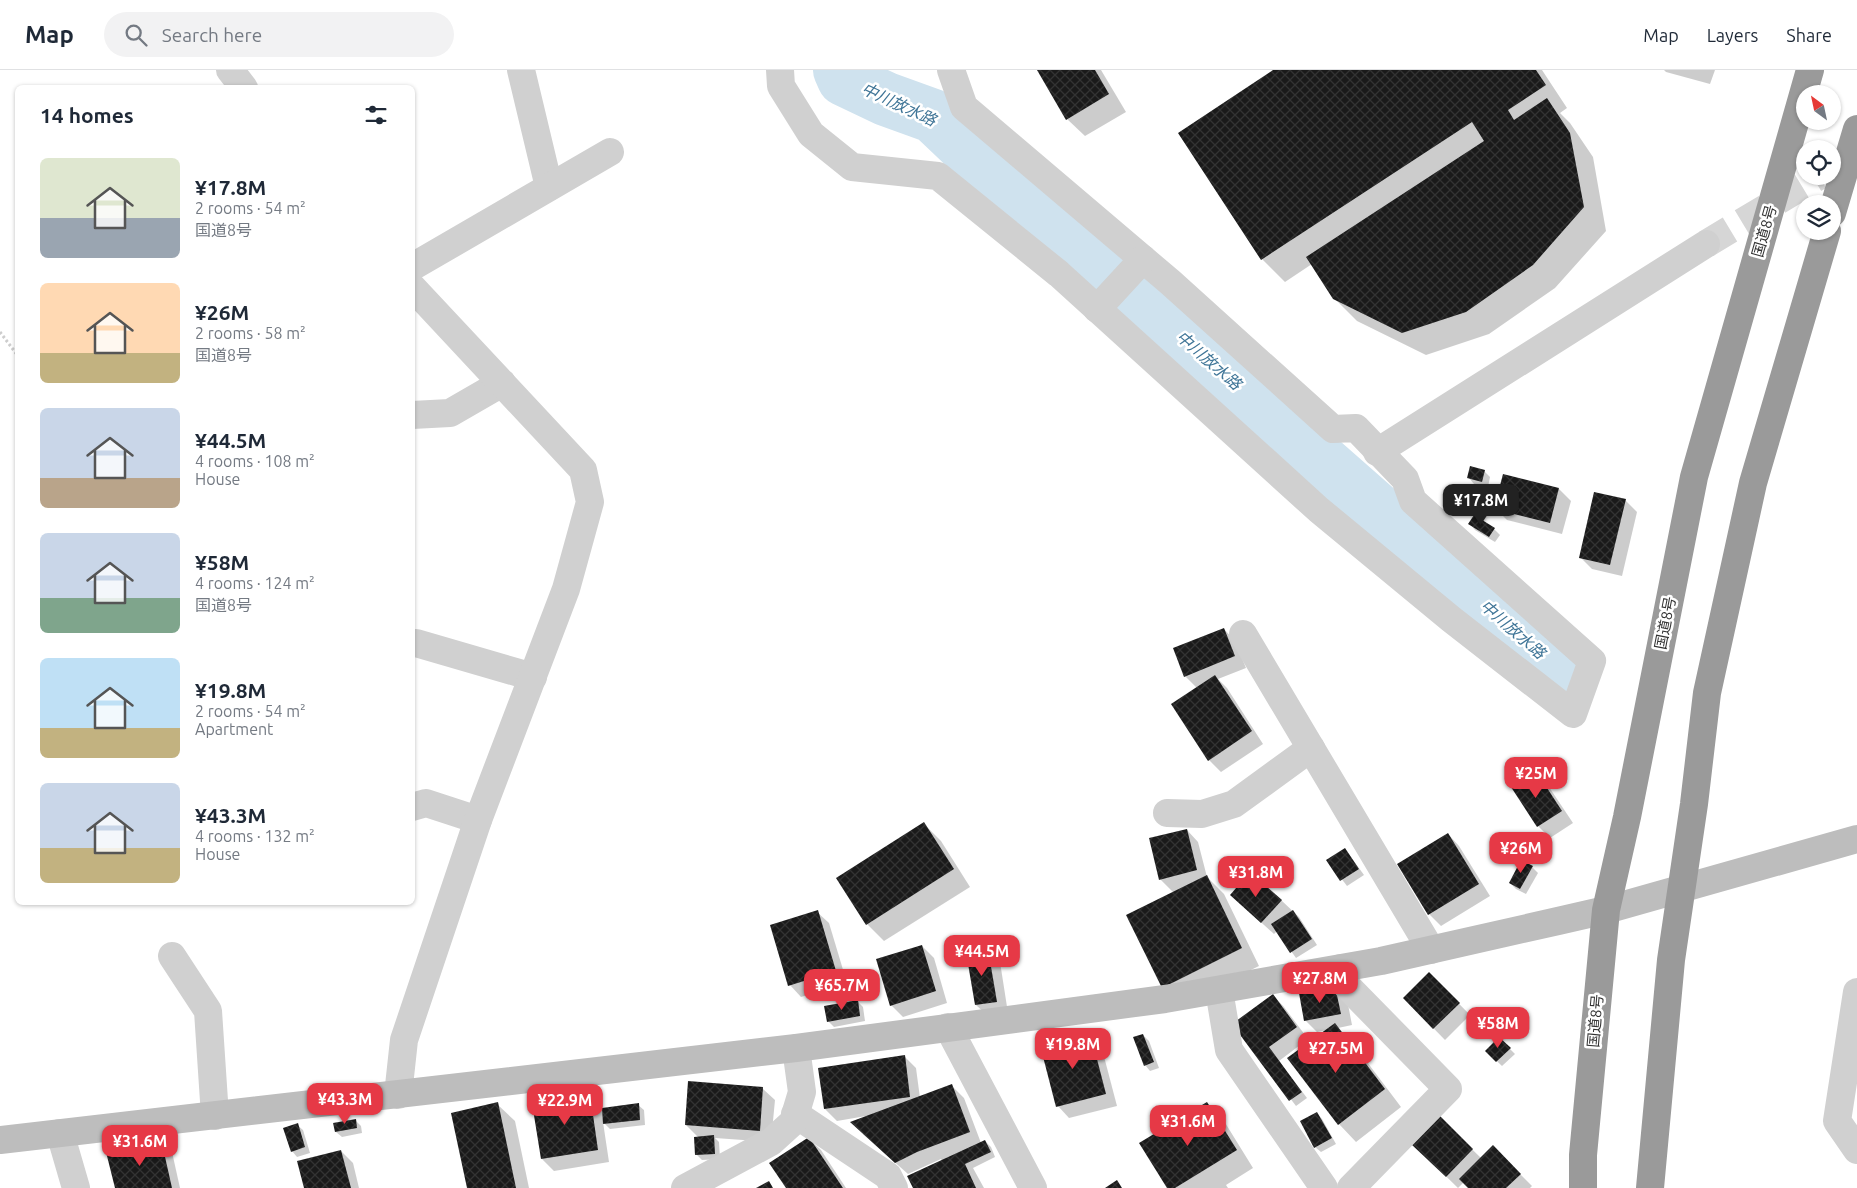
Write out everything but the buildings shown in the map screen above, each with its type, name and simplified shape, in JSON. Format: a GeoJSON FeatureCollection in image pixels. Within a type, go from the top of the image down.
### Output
{"type":"FeatureCollection","features":[{"type":"Feature","properties":{"kind":"highway","name":"国道8号"},"geometry":{"type":"LineString","coordinates":[[1583,1188],[1583,1155],[1606,910],[1694,477],[1810,70]]}},
{"type":"Feature","properties":{"kind":"highway"},"geometry":{"type":"LineString","coordinates":[[1837,195],[1857,129]]}},
{"type":"Feature","properties":{"kind":"highway"},"geometry":{"type":"LineString","coordinates":[[1650,1188],[1671,960],[1683,888],[1707,693],[1756,474],[1824,240]]}},
{"type":"Feature","properties":{"kind":"street"},"geometry":{"type":"LineString","coordinates":[[230,70],[242,85]]}},
{"type":"Feature","properties":{"kind":"street"},"geometry":{"type":"LineString","coordinates":[[521,70],[549,188]]}},
{"type":"Feature","properties":{"kind":"street"},"geometry":{"type":"LineString","coordinates":[[780,70],[780,86],[811,134],[852,167],[938,176],[1098,308],[1319,510],[1451,619],[1573,714],[1592,661],[1413,501],[1405,479],[1356,428],[1333,429],[1142,260],[964,107],[951,70]]}},
{"type":"Feature","properties":{"kind":"street"},"geometry":{"type":"LineString","coordinates":[[415,265],[610,152]]}},
{"type":"Feature","properties":{"kind":"street"},"geometry":{"type":"LineString","coordinates":[[1377,452],[1706,244]]}},
{"type":"Feature","properties":{"kind":"street"},"geometry":{"type":"LineString","coordinates":[[1098,308],[1142,260]]}},
{"type":"Feature","properties":{"kind":"street"},"geometry":{"type":"LineString","coordinates":[[398,1095],[404,1040],[478,820],[566,589],[590,502],[583,470],[415,290]]}},
{"type":"Feature","properties":{"kind":"street"},"geometry":{"type":"LineString","coordinates":[[415,415],[450,413],[502,383]]}},
{"type":"Feature","properties":{"kind":"street"},"geometry":{"type":"LineString","coordinates":[[1243,634],[1430,950]]}},
{"type":"Feature","properties":{"kind":"street"},"geometry":{"type":"LineString","coordinates":[[416,643],[533,677]]}},
{"type":"Feature","properties":{"kind":"street"},"geometry":{"type":"LineString","coordinates":[[1167,813],[1202,814],[1234,804],[1311,748]]}},
{"type":"Feature","properties":{"kind":"street"},"geometry":{"type":"LineString","coordinates":[[415,806],[426,803],[478,820]]}},
{"type":"Feature","properties":{"kind":"street"},"geometry":{"type":"LineString","coordinates":[[0,1140],[796,1048],[1165,1000],[1342,968],[1606,910],[1780,859],[1857,839]]}},
{"type":"Feature","properties":{"kind":"street"},"geometry":{"type":"LineString","coordinates":[[172,956],[208,1011],[215,1116]]}},
{"type":"Feature","properties":{"kind":"street"},"geometry":{"type":"LineString","coordinates":[[1342,968],[1348,986],[1448,1089],[1351,1188]]}},
{"type":"Feature","properties":{"kind":"street"},"geometry":{"type":"LineString","coordinates":[[1219,990],[1229,1050],[1324,1188]]}},
{"type":"Feature","properties":{"kind":"street"},"geometry":{"type":"LineString","coordinates":[[1857,992],[1837,1122],[1857,1150]]}},
{"type":"Feature","properties":{"kind":"street"},"geometry":{"type":"LineString","coordinates":[[948,1027],[1033,1188]]}},
{"type":"Feature","properties":{"kind":"street"},"geometry":{"type":"LineString","coordinates":[[685,1188],[771,1142],[793,1122],[802,1092],[796,1048]]}},
{"type":"Feature","properties":{"kind":"street"},"geometry":{"type":"LineString","coordinates":[[795,1114],[888,1176],[894,1188]]}},
{"type":"Feature","properties":{"kind":"street"},"geometry":{"type":"LineString","coordinates":[[60,1133],[76,1188]]}},
{"type":"Feature","properties":{"kind":"path"},"geometry":{"type":"LineString","coordinates":[[0,332],[15,352]]}},
{"type":"Feature","properties":{"kind":"waterway","name":"中川放水路"},"geometry":{"type":"LineString","coordinates":[[840,70],[844,79],[886,99],[933,116],[973,154],[1565,675]]}},
{"type":"Feature","properties":{"kind":"tunnel"},"geometry":{"type":"LineString","coordinates":[[1706,244],[1804,185]]}}]}
